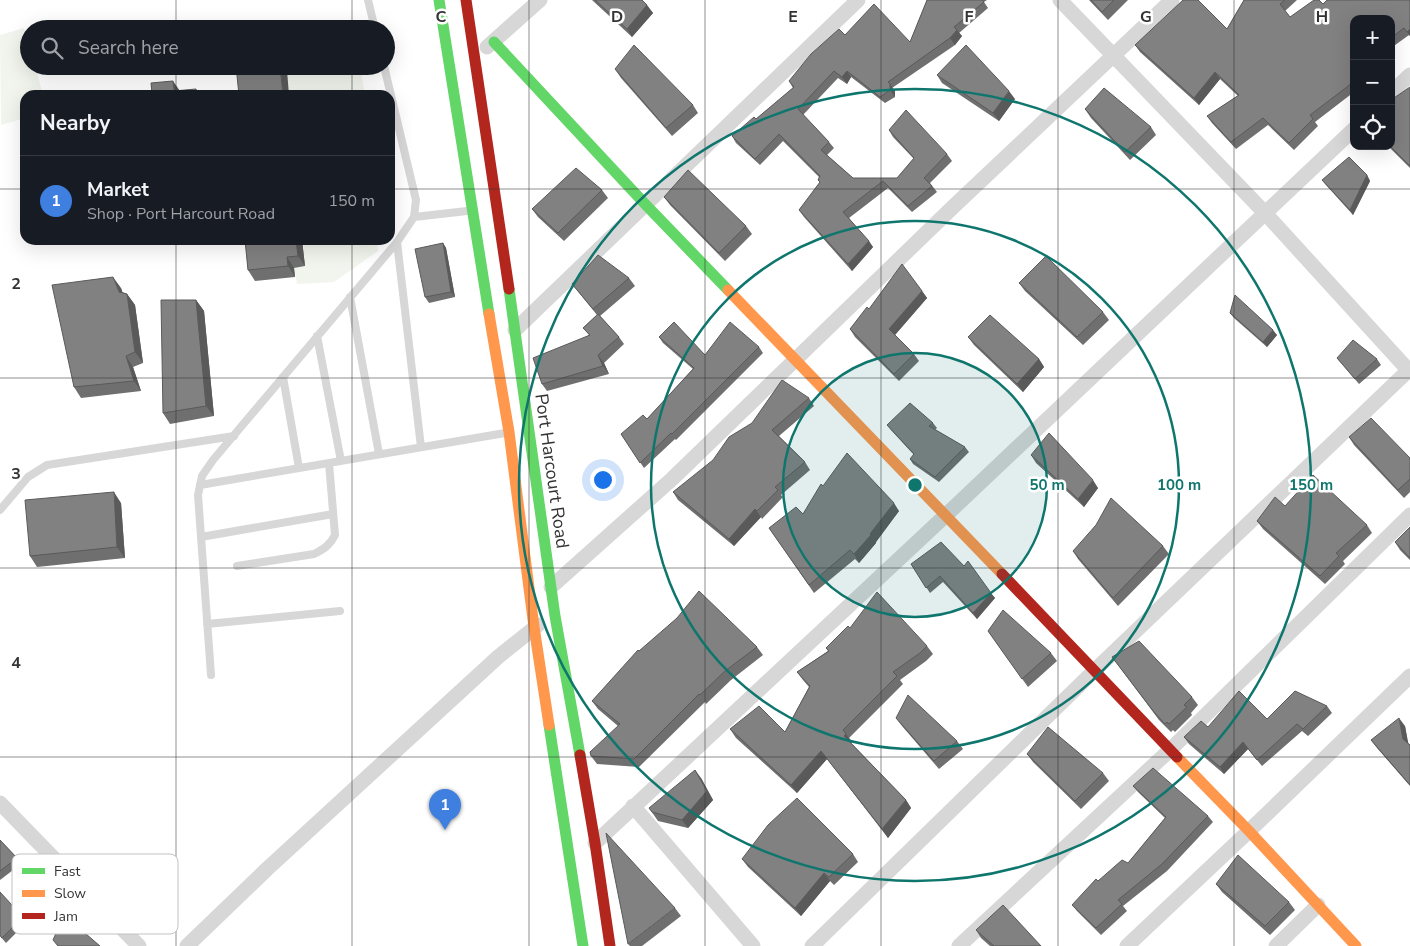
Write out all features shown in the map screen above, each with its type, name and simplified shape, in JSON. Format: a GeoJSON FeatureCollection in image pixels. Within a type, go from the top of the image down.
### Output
{"type":"FeatureCollection","features":[{"type":"Feature","properties":{"kind":"main road","name":"Port Harcourt Road"},"geometry":{"type":"LineString","coordinates":[[439,0],[485,208],[515,330],[555,616],[595,843],[610,946]]}},
{"type":"Feature","properties":{"kind":"main road","name":"Port Harcourt Road"},"geometry":{"type":"LineString","coordinates":[[466,0],[475,57],[485,208],[509,432],[534,627],[583,946]]}},
{"type":"Feature","properties":{"kind":"main road"},"geometry":{"type":"LineString","coordinates":[[494,42],[646,205],[1249,831],[1356,946]]}},
{"type":"Feature","properties":{"kind":"street"},"geometry":{"type":"LineString","coordinates":[[475,57],[540,0]]}},
{"type":"Feature","properties":{"kind":"street"},"geometry":{"type":"LineString","coordinates":[[515,330],[858,0]]}},
{"type":"Feature","properties":{"kind":"street"},"geometry":{"type":"LineString","coordinates":[[812,946],[1094,670],[1410,370],[1265,213],[1060,0]]}},
{"type":"Feature","properties":{"kind":"street"},"geometry":{"type":"LineString","coordinates":[[551,587],[672,479],[953,207],[1172,0]]}},
{"type":"Feature","properties":{"kind":"street"},"geometry":{"type":"LineString","coordinates":[[1395,89],[1410,75]]}},
{"type":"Feature","properties":{"kind":"street"},"geometry":{"type":"LineString","coordinates":[[595,843],[945,516],[1350,132]]}},
{"type":"Feature","properties":{"kind":"street"},"geometry":{"type":"LineString","coordinates":[[959,946],[1170,749],[1410,515]]}},
{"type":"Feature","properties":{"kind":"street"},"geometry":{"type":"LineString","coordinates":[[187,946],[267,869],[498,657],[534,627],[555,616]]}},
{"type":"Feature","properties":{"kind":"street"},"geometry":{"type":"LineString","coordinates":[[1127,946],[1410,676]]}},
{"type":"Feature","properties":{"kind":"street"},"geometry":{"type":"LineString","coordinates":[[633,806],[753,946]]}},
{"type":"Feature","properties":{"kind":"street"},"geometry":{"type":"LineString","coordinates":[[2,810],[47,854]]}},
{"type":"Feature","properties":{"kind":"street"},"geometry":{"type":"LineString","coordinates":[[1276,946],[1318,905]]}},
{"type":"Feature","properties":{"kind":"street"},"geometry":{"type":"LineString","coordinates":[[128,934],[140,946]]}},
{"type":"Feature","properties":{"kind":"lane"},"geometry":{"type":"LineString","coordinates":[[368,0],[373,20]]}},
{"type":"Feature","properties":{"kind":"lane"},"geometry":{"type":"LineString","coordinates":[[386,75],[390,90]]}},
{"type":"Feature","properties":{"kind":"lane"},"geometry":{"type":"LineString","coordinates":[[395,112],[416,200],[414,217],[395,244]]}},
{"type":"Feature","properties":{"kind":"lane"},"geometry":{"type":"LineString","coordinates":[[414,217],[485,208]]}},
{"type":"Feature","properties":{"kind":"lane"},"geometry":{"type":"LineString","coordinates":[[397,242],[421,447]]}},
{"type":"Feature","properties":{"kind":"lane"},"geometry":{"type":"LineString","coordinates":[[211,675],[198,495],[202,476],[213,460],[394,245]]}},
{"type":"Feature","properties":{"kind":"lane"},"geometry":{"type":"LineString","coordinates":[[350,297],[379,454]]}},
{"type":"Feature","properties":{"kind":"lane"},"geometry":{"type":"LineString","coordinates":[[317,336],[341,461]]}},
{"type":"Feature","properties":{"kind":"lane"},"geometry":{"type":"LineString","coordinates":[[283,376],[299,468]]}},
{"type":"Feature","properties":{"kind":"lane"},"geometry":{"type":"LineString","coordinates":[[200,485],[509,432]]}},
{"type":"Feature","properties":{"kind":"lane"},"geometry":{"type":"LineString","coordinates":[[0,510],[28,477],[47,465],[234,436]]}},
{"type":"Feature","properties":{"kind":"lane"},"geometry":{"type":"LineString","coordinates":[[237,566],[314,554],[324,549],[332,541],[335,535],[329,463]]}},
{"type":"Feature","properties":{"kind":"lane"},"geometry":{"type":"LineString","coordinates":[[201,537],[333,514]]}},
{"type":"Feature","properties":{"kind":"lane"},"geometry":{"type":"LineString","coordinates":[[207,624],[340,611]]}},
{"type":"Feature","properties":{"kind":"shaded area"},"geometry":{"type":"Polygon","coordinates":[[[20,29],[20,75],[37,75],[42,90],[20,90],[20,119],[1,125],[0,35],[20,29]]]}},
{"type":"Feature","properties":{"kind":"shaded area"},"geometry":{"type":"Polygon","coordinates":[[[287,75],[362,75],[364,90],[289,90],[287,75]]]}},
{"type":"Feature","properties":{"kind":"shaded area"},"geometry":{"type":"Polygon","coordinates":[[[303,245],[377,245],[378,251],[334,282],[297,284],[294,268],[305,266],[303,245]]]}},
{"type":"Feature","properties":{"kind":"building"},"geometry":{"type":"Polygon","coordinates":[[[595,0],[642,0],[647,5],[627,29],[595,0]]]}},
{"type":"Feature","properties":{"kind":"building"},"geometry":{"type":"Polygon","coordinates":[[[927,0],[982,0],[984,2],[954,27],[957,30],[950,38],[888,82],[890,90],[880,97],[847,71],[842,77],[834,71],[798,109],[829,142],[821,150],[853,178],[897,178],[914,158],[889,130],[906,110],[947,154],[924,178],[932,186],[908,206],[883,181],[843,212],[869,241],[848,264],[799,210],[820,182],[818,180],[820,176],[779,134],[755,159],[732,136],[754,117],[756,119],[794,87],[789,81],[811,54],[839,29],[845,35],[874,4],[910,42],[927,0]]]}},
{"type":"Feature","properties":{"kind":"building"},"geometry":{"type":"Polygon","coordinates":[[[1091,0],[1114,0],[1102,12],[1091,0]]]}},
{"type":"Feature","properties":{"kind":"building"},"geometry":{"type":"Polygon","coordinates":[[[1183,0],[1198,0],[1227,29],[1244,0],[1285,0],[1280,4],[1290,17],[1314,0],[1319,0],[1323,4],[1327,0],[1410,0],[1410,29],[1407,32],[1404,28],[1395,35],[1395,15],[1350,15],[1350,84],[1310,115],[1313,119],[1289,143],[1263,118],[1231,142],[1207,116],[1239,95],[1215,72],[1194,98],[1135,45],[1183,0]]]}},
{"type":"Feature","properties":{"kind":"building"},"geometry":{"type":"Polygon","coordinates":[[[634,45],[693,105],[666,128],[615,69],[634,45]]]}},
{"type":"Feature","properties":{"kind":"building"},"geometry":{"type":"Polygon","coordinates":[[[966,45],[1009,91],[993,113],[937,75],[966,45]]]}},
{"type":"Feature","properties":{"kind":"building"},"geometry":{"type":"Polygon","coordinates":[[[237,75],[281,75],[282,90],[238,90],[237,75]]]}},
{"type":"Feature","properties":{"kind":"building"},"geometry":{"type":"Polygon","coordinates":[[[173,81],[174,90],[152,90],[151,83],[173,81]]]}},
{"type":"Feature","properties":{"kind":"building"},"geometry":{"type":"Polygon","coordinates":[[[1410,87],[1410,166],[1394,150],[1395,97],[1410,87]]]}},
{"type":"Feature","properties":{"kind":"building"},"geometry":{"type":"Polygon","coordinates":[[[1104,88],[1151,127],[1125,152],[1085,109],[1104,88]]]}},
{"type":"Feature","properties":{"kind":"building"},"geometry":{"type":"Polygon","coordinates":[[[1349,157],[1367,175],[1350,210],[1322,180],[1349,157]]]}},
{"type":"Feature","properties":{"kind":"building"},"geometry":{"type":"Polygon","coordinates":[[[576,168],[602,190],[558,233],[532,209],[576,168]]]}},
{"type":"Feature","properties":{"kind":"building"},"geometry":{"type":"Polygon","coordinates":[[[688,170],[746,226],[719,253],[664,197],[688,170]]]}},
{"type":"Feature","properties":{"kind":"building"},"geometry":{"type":"Polygon","coordinates":[[[443,243],[451,292],[425,297],[415,249],[443,243]]]}},
{"type":"Feature","properties":{"kind":"building"},"geometry":{"type":"Polygon","coordinates":[[[246,245],[297,245],[298,256],[287,257],[288,266],[248,270],[246,245]]]}},
{"type":"Feature","properties":{"kind":"building"},"geometry":{"type":"Polygon","coordinates":[[[598,255],[629,278],[593,309],[572,284],[598,255]]]}},
{"type":"Feature","properties":{"kind":"building"},"geometry":{"type":"Polygon","coordinates":[[[1046,256],[1103,312],[1077,337],[1019,283],[1046,256]]]}},
{"type":"Feature","properties":{"kind":"building"},"geometry":{"type":"Polygon","coordinates":[[[902,264],[922,291],[889,329],[914,354],[894,374],[850,329],[867,307],[869,309],[902,264]]]}},
{"type":"Feature","properties":{"kind":"building"},"geometry":{"type":"Polygon","coordinates":[[[113,277],[119,292],[127,294],[135,352],[126,356],[134,381],[74,387],[52,285],[113,277]]]}},
{"type":"Feature","properties":{"kind":"building"},"geometry":{"type":"Polygon","coordinates":[[[1235,295],[1273,330],[1263,342],[1230,313],[1235,295]]]}},
{"type":"Feature","properties":{"kind":"building"},"geometry":{"type":"Polygon","coordinates":[[[161,300],[196,300],[206,406],[163,413],[161,300]]]}},
{"type":"Feature","properties":{"kind":"building"},"geometry":{"type":"Polygon","coordinates":[[[598,314],[619,337],[598,355],[603,366],[542,384],[533,358],[590,335],[583,328],[598,314]]]}},
{"type":"Feature","properties":{"kind":"building"},"geometry":{"type":"Polygon","coordinates":[[[990,315],[1039,359],[1017,384],[968,337],[990,315]]]}},
{"type":"Feature","properties":{"kind":"building"},"geometry":{"type":"Polygon","coordinates":[[[674,322],[705,355],[730,322],[759,347],[672,434],[640,463],[621,434],[643,415],[647,419],[694,368],[659,337],[674,322]]]}},
{"type":"Feature","properties":{"kind":"building"},"geometry":{"type":"Polygon","coordinates":[[[1353,340],[1377,359],[1355,379],[1337,358],[1353,340]]]}},
{"type":"Feature","properties":{"kind":"building"},"geometry":{"type":"Polygon","coordinates":[[[782,380],[809,398],[772,430],[805,462],[775,487],[778,490],[757,511],[755,509],[729,539],[673,492],[713,460],[729,437],[752,423],[782,380]]]}},
{"type":"Feature","properties":{"kind":"building"},"geometry":{"type":"Polygon","coordinates":[[[910,403],[933,423],[929,426],[965,447],[935,477],[910,459],[914,454],[887,425],[910,403]]]}},
{"type":"Feature","properties":{"kind":"building"},"geometry":{"type":"Polygon","coordinates":[[[1371,418],[1410,458],[1410,479],[1398,490],[1349,437],[1371,418]]]}},
{"type":"Feature","properties":{"kind":"building"},"geometry":{"type":"Polygon","coordinates":[[[1049,433],[1093,480],[1078,499],[1031,455],[1049,433]]]}},
{"type":"Feature","properties":{"kind":"building"},"geometry":{"type":"Polygon","coordinates":[[[847,453],[894,503],[871,535],[854,554],[850,550],[809,585],[769,528],[796,507],[803,514],[821,484],[823,486],[847,453]]]}},
{"type":"Feature","properties":{"kind":"building"},"geometry":{"type":"Polygon","coordinates":[[[1313,475],[1367,525],[1336,553],[1339,556],[1320,576],[1257,521],[1275,497],[1285,506],[1313,475]]]}},
{"type":"Feature","properties":{"kind":"building"},"geometry":{"type":"Polygon","coordinates":[[[114,492],[117,547],[30,556],[25,500],[114,492]]]}},
{"type":"Feature","properties":{"kind":"building"},"geometry":{"type":"Polygon","coordinates":[[[1111,498],[1163,546],[1113,598],[1073,551],[1096,525],[1111,498]]]}},
{"type":"Feature","properties":{"kind":"building"},"geometry":{"type":"Polygon","coordinates":[[[1410,527],[1410,558],[1395,542],[1410,527]]]}},
{"type":"Feature","properties":{"kind":"building"},"geometry":{"type":"Polygon","coordinates":[[[941,542],[964,566],[968,561],[991,593],[973,613],[940,576],[926,588],[911,564],[941,542]]]}},
{"type":"Feature","properties":{"kind":"building"},"geometry":{"type":"Polygon","coordinates":[[[699,591],[757,647],[725,671],[699,694],[634,759],[591,756],[590,752],[620,724],[592,701],[638,650],[677,618],[699,591]]]}},
{"type":"Feature","properties":{"kind":"building"},"geometry":{"type":"Polygon","coordinates":[[[877,592],[927,646],[893,672],[897,676],[843,730],[846,734],[844,736],[906,800],[882,829],[821,751],[791,785],[730,729],[759,706],[785,732],[810,686],[797,672],[829,651],[826,648],[848,626],[850,628],[877,592]]]}},
{"type":"Feature","properties":{"kind":"building"},"geometry":{"type":"Polygon","coordinates":[[[1003,610],[1051,653],[1022,679],[988,631],[1003,610]]]}},
{"type":"Feature","properties":{"kind":"building"},"geometry":{"type":"Polygon","coordinates":[[[1139,641],[1192,697],[1184,705],[1187,707],[1169,724],[1167,722],[1165,724],[1154,712],[1112,657],[1139,641]]]}},
{"type":"Feature","properties":{"kind":"building"},"geometry":{"type":"Polygon","coordinates":[[[1239,691],[1267,719],[1295,691],[1327,706],[1303,729],[1297,724],[1257,760],[1243,742],[1220,767],[1184,737],[1201,721],[1208,727],[1239,691]]]}},
{"type":"Feature","properties":{"kind":"building"},"geometry":{"type":"Polygon","coordinates":[[[908,695],[957,741],[934,761],[896,718],[908,695]]]}},
{"type":"Feature","properties":{"kind":"building"},"geometry":{"type":"Polygon","coordinates":[[[1399,718],[1403,739],[1410,745],[1410,785],[1371,740],[1399,718]]]}},
{"type":"Feature","properties":{"kind":"building"},"geometry":{"type":"Polygon","coordinates":[[[1048,727],[1103,773],[1075,801],[1027,754],[1048,727]]]}},
{"type":"Feature","properties":{"kind":"building"},"geometry":{"type":"Polygon","coordinates":[[[1153,768],[1208,816],[1162,864],[1118,900],[1122,904],[1096,928],[1072,905],[1096,879],[1098,881],[1122,860],[1128,863],[1166,817],[1133,786],[1153,768]]]}},
{"type":"Feature","properties":{"kind":"building"},"geometry":{"type":"Polygon","coordinates":[[[695,770],[707,791],[682,820],[652,812],[649,808],[695,770]]]}},
{"type":"Feature","properties":{"kind":"building"},"geometry":{"type":"Polygon","coordinates":[[[797,798],[853,854],[829,877],[824,873],[795,908],[742,859],[768,825],[797,798]]]}},
{"type":"Feature","properties":{"kind":"building"},"geometry":{"type":"Polygon","coordinates":[[[606,833],[675,908],[628,944],[606,833]]]}},
{"type":"Feature","properties":{"kind":"building"},"geometry":{"type":"Polygon","coordinates":[[[0,840],[13,854],[12,862],[0,871],[0,840]]]}},
{"type":"Feature","properties":{"kind":"building"},"geometry":{"type":"Polygon","coordinates":[[[1238,855],[1289,902],[1265,926],[1216,884],[1238,855]]]}},
{"type":"Feature","properties":{"kind":"building"},"geometry":{"type":"Polygon","coordinates":[[[0,892],[12,905],[12,928],[2,938],[0,935],[0,892]]]}},
{"type":"Feature","properties":{"kind":"building"},"geometry":{"type":"Polygon","coordinates":[[[1003,905],[1041,946],[994,946],[976,930],[1003,905]]]}},
{"type":"Feature","properties":{"kind":"building"},"geometry":{"type":"Polygon","coordinates":[[[56,934],[86,934],[100,946],[58,946],[53,940],[56,934]]]}},
{"type":"Feature","properties":{"kind":"traffic: fast"},"geometry":{"type":"LineString","coordinates":[[439,0],[489,314]]}},
{"type":"Feature","properties":{"kind":"traffic: fast"},"geometry":{"type":"LineString","coordinates":[[494,42],[728,290]]}},
{"type":"Feature","properties":{"kind":"traffic: fast"},"geometry":{"type":"LineString","coordinates":[[509,289],[555,616],[580,755]]}},
{"type":"Feature","properties":{"kind":"traffic: fast"},"geometry":{"type":"LineString","coordinates":[[549,725],[583,946]]}},
{"type":"Feature","properties":{"kind":"traffic: slow"},"geometry":{"type":"LineString","coordinates":[[728,290],[1002,574]]}},
{"type":"Feature","properties":{"kind":"traffic: slow"},"geometry":{"type":"LineString","coordinates":[[489,314],[509,432],[534,627],[549,725]]}},
{"type":"Feature","properties":{"kind":"traffic: slow"},"geometry":{"type":"LineString","coordinates":[[1177,757],[1356,946]]}},
{"type":"Feature","properties":{"kind":"traffic: jam"},"geometry":{"type":"LineString","coordinates":[[466,0],[509,289]]}},
{"type":"Feature","properties":{"kind":"traffic: jam"},"geometry":{"type":"LineString","coordinates":[[1002,574],[1177,757]]}},
{"type":"Feature","properties":{"kind":"traffic: jam"},"geometry":{"type":"LineString","coordinates":[[580,755],[610,946]]}},
{"type":"Feature","properties":{"kind":"place","name":"Market"},"geometry":{"type":"Point","coordinates":[445,830]}}]}
